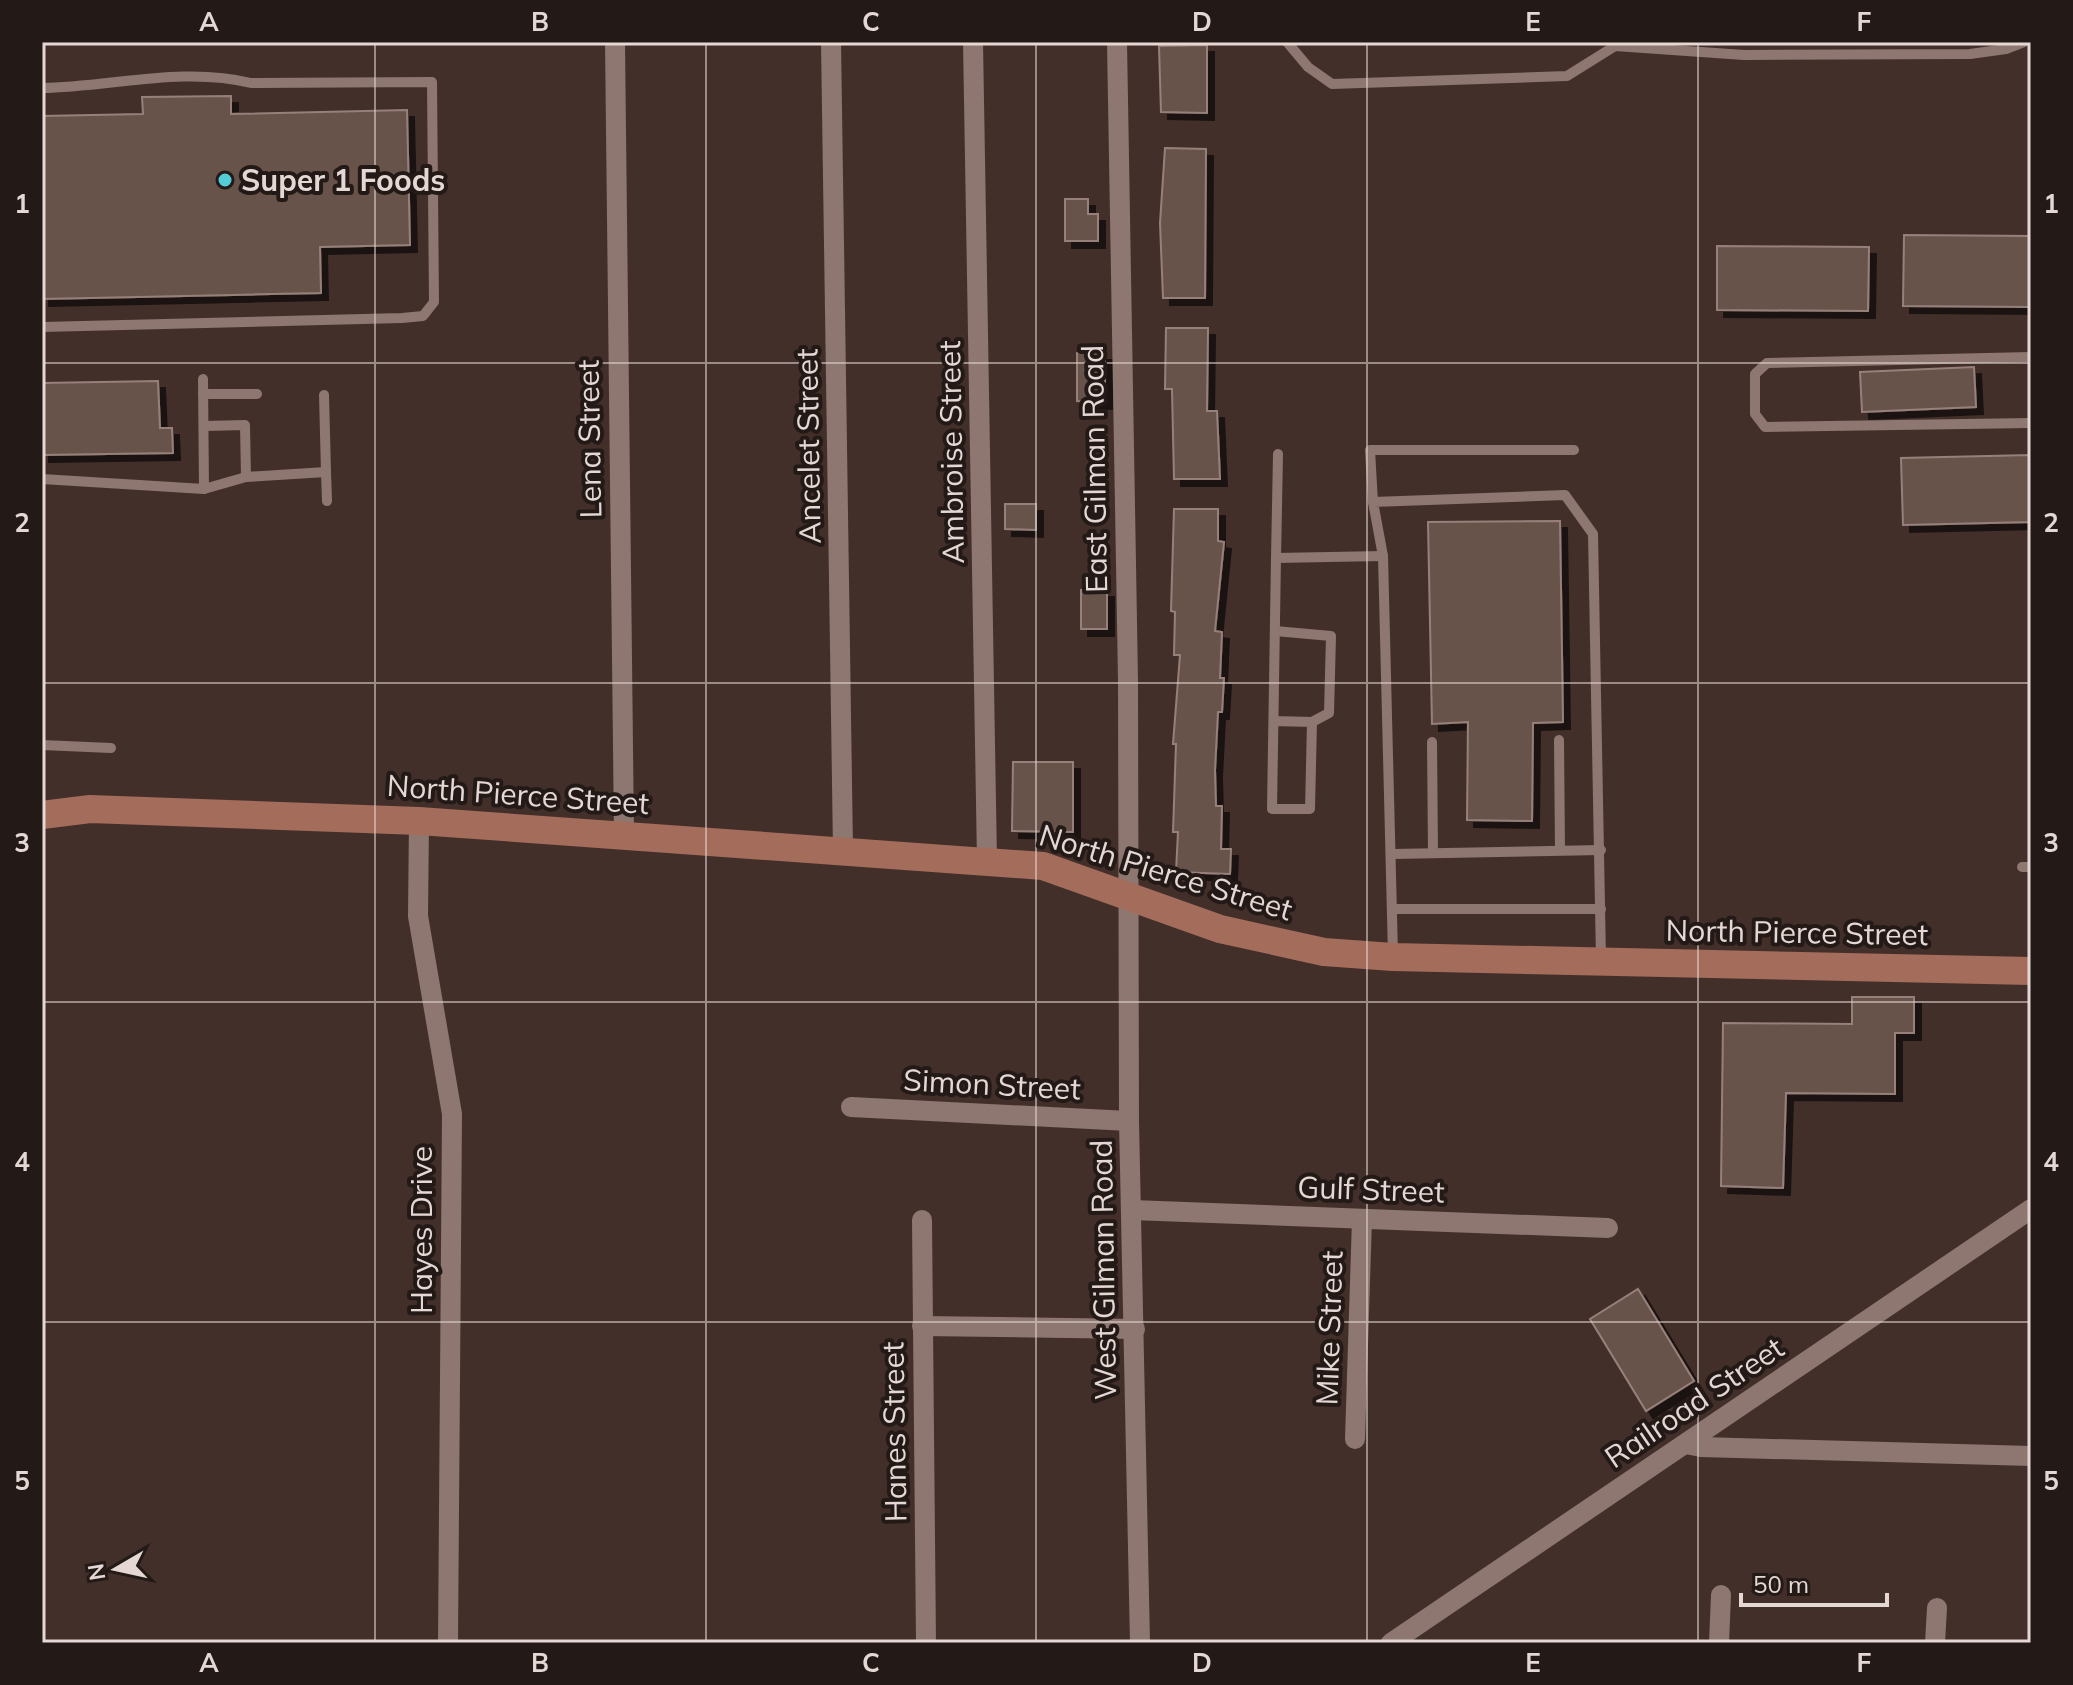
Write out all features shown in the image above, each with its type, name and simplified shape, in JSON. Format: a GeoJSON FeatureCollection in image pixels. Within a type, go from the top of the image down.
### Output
{"type":"FeatureCollection","features":[{"type":"Feature","properties":{"kind":"street","name":"Lena Street"},"geometry":{"type":"LineString","coordinates":[[615,42],[624,835]]}},
{"type":"Feature","properties":{"kind":"street","name":"Ancelet Street"},"geometry":{"type":"LineString","coordinates":[[831,42],[843,850]]}},
{"type":"Feature","properties":{"kind":"street","name":"Ambroise Street"},"geometry":{"type":"LineString","coordinates":[[973,42],[987,861]]}},
{"type":"Feature","properties":{"kind":"street","name":"East Gilman Road"},"geometry":{"type":"LineString","coordinates":[[1117,42],[1128,680],[1127,896]]}},
{"type":"Feature","properties":{"kind":"street"},"geometry":{"type":"LineString","coordinates":[[42,798],[90,809]]}},
{"type":"Feature","properties":{"kind":"street","name":"North Pierce Street"},"geometry":{"type":"LineString","coordinates":[[42,815],[90,809],[419,821],[1051,867],[1220,929],[1324,952],[1393,957],[2031,971]]}},
{"type":"Feature","properties":{"kind":"street","name":"Hayes Drive"},"geometry":{"type":"LineString","coordinates":[[419,821],[420,928],[452,1114],[448,1643]]}},
{"type":"Feature","properties":{"kind":"street","name":"West Gilman Road"},"geometry":{"type":"LineString","coordinates":[[1127,896],[1140,1643]]}},
{"type":"Feature","properties":{"kind":"street","name":"Simon Street"},"geometry":{"type":"LineString","coordinates":[[851,1107],[1129,1121]]}},
{"type":"Feature","properties":{"kind":"street","name":"Railroad Street"},"geometry":{"type":"LineString","coordinates":[[1397,1641],[2031,1209]]}},
{"type":"Feature","properties":{"kind":"street","name":"Gulf Street"},"geometry":{"type":"LineString","coordinates":[[1132,1210],[1608,1228]]}},
{"type":"Feature","properties":{"kind":"street","name":"Mike Street"},"geometry":{"type":"LineString","coordinates":[[1355,1439],[1362,1219]]}},
{"type":"Feature","properties":{"kind":"street","name":"Hanes Street"},"geometry":{"type":"LineString","coordinates":[[922,1220],[926,1643]]}},
{"type":"Feature","properties":{"kind":"street"},"geometry":{"type":"LineString","coordinates":[[922,1326],[1135,1329]]}},
{"type":"Feature","properties":{"kind":"street"},"geometry":{"type":"LineString","coordinates":[[1686,1444],[1701,1447],[2031,1456]]}},
{"type":"Feature","properties":{"kind":"street"},"geometry":{"type":"LineString","coordinates":[[1719,1643],[1721,1595]]}},
{"type":"Feature","properties":{"kind":"street"},"geometry":{"type":"LineString","coordinates":[[1935,1643],[1937,1608]]}},
{"type":"Feature","properties":{"kind":"lane"},"geometry":{"type":"LineString","coordinates":[[1287,42],[1308,67],[1332,84],[1567,76],[1615,46],[1744,55],[1970,54],[2006,49],[2024,42]]}},
{"type":"Feature","properties":{"kind":"lane"},"geometry":{"type":"LineString","coordinates":[[42,88],[143,79],[226,77],[251,83],[432,82],[434,302],[423,316],[402,318],[42,327]]}},
{"type":"Feature","properties":{"kind":"lane"},"geometry":{"type":"LineString","coordinates":[[2031,357],[1767,363],[1755,374],[1755,414],[1765,427],[2031,423]]}},
{"type":"Feature","properties":{"kind":"lane"},"geometry":{"type":"LineString","coordinates":[[203,379],[204,489]]}},
{"type":"Feature","properties":{"kind":"lane"},"geometry":{"type":"LineString","coordinates":[[203,394],[257,394]]}},
{"type":"Feature","properties":{"kind":"lane"},"geometry":{"type":"LineString","coordinates":[[324,395],[327,501]]}},
{"type":"Feature","properties":{"kind":"lane"},"geometry":{"type":"LineString","coordinates":[[204,426],[245,425],[246,477]]}},
{"type":"Feature","properties":{"kind":"lane"},"geometry":{"type":"LineString","coordinates":[[1393,957],[1393,854],[1383,556],[1373,502],[1370,450],[1574,450]]}},
{"type":"Feature","properties":{"kind":"lane"},"geometry":{"type":"LineString","coordinates":[[1278,454],[1272,809],[1310,809],[1312,722]]}},
{"type":"Feature","properties":{"kind":"lane"},"geometry":{"type":"LineString","coordinates":[[42,479],[204,489],[246,477],[326,472]]}},
{"type":"Feature","properties":{"kind":"lane"},"geometry":{"type":"LineString","coordinates":[[1373,502],[1565,495],[1593,534],[1601,961]]}},
{"type":"Feature","properties":{"kind":"lane"},"geometry":{"type":"LineString","coordinates":[[1276,558],[1383,556]]}},
{"type":"Feature","properties":{"kind":"lane"},"geometry":{"type":"LineString","coordinates":[[1274,721],[1312,722],[1329,713],[1331,636],[1275,631]]}},
{"type":"Feature","properties":{"kind":"lane"},"geometry":{"type":"LineString","coordinates":[[1559,740],[1560,850]]}},
{"type":"Feature","properties":{"kind":"lane"},"geometry":{"type":"LineString","coordinates":[[1432,742],[1433,853]]}},
{"type":"Feature","properties":{"kind":"lane"},"geometry":{"type":"LineString","coordinates":[[42,745],[111,748]]}},
{"type":"Feature","properties":{"kind":"lane"},"geometry":{"type":"LineString","coordinates":[[1393,854],[1601,850]]}},
{"type":"Feature","properties":{"kind":"lane"},"geometry":{"type":"LineString","coordinates":[[1393,909],[1601,909]]}},
{"type":"Feature","properties":{"kind":"building"},"geometry":{"type":"Polygon","coordinates":[[[1207,45],[1207,113],[1161,112],[1159,46],[1207,45]]]}},
{"type":"Feature","properties":{"kind":"building","name":"Super 1 Foods"},"geometry":{"type":"Polygon","coordinates":[[[231,96],[231,114],[407,110],[410,245],[320,247],[321,293],[42,299],[42,116],[143,114],[142,97],[231,96]]]}},
{"type":"Feature","properties":{"kind":"building"},"geometry":{"type":"Polygon","coordinates":[[[1165,148],[1206,149],[1205,298],[1163,298],[1160,223],[1165,148]]]}},
{"type":"Feature","properties":{"kind":"building"},"geometry":{"type":"Polygon","coordinates":[[[1065,199],[1088,199],[1088,214],[1098,214],[1098,241],[1065,241],[1065,199]]]}},
{"type":"Feature","properties":{"kind":"building"},"geometry":{"type":"Polygon","coordinates":[[[1904,235],[2031,236],[2031,307],[1903,306],[1904,235]]]}},
{"type":"Feature","properties":{"kind":"building"},"geometry":{"type":"Polygon","coordinates":[[[1717,246],[1869,247],[1868,311],[1717,310],[1717,246]]]}},
{"type":"Feature","properties":{"kind":"building"},"geometry":{"type":"Polygon","coordinates":[[[1166,328],[1208,328],[1207,411],[1217,411],[1220,479],[1174,479],[1172,389],[1165,389],[1166,328]]]}},
{"type":"Feature","properties":{"kind":"building"},"geometry":{"type":"Polygon","coordinates":[[[1077,353],[1105,353],[1105,402],[1077,401],[1077,353]]]}},
{"type":"Feature","properties":{"kind":"building"},"geometry":{"type":"Polygon","coordinates":[[[1974,367],[1976,407],[1862,412],[1860,372],[1974,367]]]}},
{"type":"Feature","properties":{"kind":"building"},"geometry":{"type":"Polygon","coordinates":[[[158,381],[160,428],[172,428],[173,453],[42,455],[42,383],[158,381]]]}},
{"type":"Feature","properties":{"kind":"building"},"geometry":{"type":"Polygon","coordinates":[[[2031,455],[2031,522],[1903,525],[1901,458],[2031,455]]]}},
{"type":"Feature","properties":{"kind":"building"},"geometry":{"type":"Polygon","coordinates":[[[1005,504],[1036,504],[1036,530],[1005,529],[1005,504]]]}},
{"type":"Feature","properties":{"kind":"building"},"geometry":{"type":"Polygon","coordinates":[[[1174,509],[1218,509],[1218,541],[1224,542],[1215,631],[1222,632],[1220,678],[1224,678],[1222,712],[1218,712],[1215,770],[1216,806],[1222,806],[1221,849],[1231,849],[1230,874],[1176,872],[1178,832],[1173,832],[1176,744],[1173,744],[1180,655],[1174,655],[1175,612],[1171,611],[1174,509]]]}},
{"type":"Feature","properties":{"kind":"building"},"geometry":{"type":"Polygon","coordinates":[[[1560,521],[1563,722],[1533,723],[1532,821],[1467,820],[1468,722],[1432,724],[1428,522],[1560,521]]]}},
{"type":"Feature","properties":{"kind":"building"},"geometry":{"type":"Polygon","coordinates":[[[1081,590],[1107,590],[1107,629],[1081,629],[1081,590]]]}},
{"type":"Feature","properties":{"kind":"building"},"geometry":{"type":"Polygon","coordinates":[[[1013,762],[1073,762],[1073,832],[1012,831],[1013,762]]]}},
{"type":"Feature","properties":{"kind":"building"},"geometry":{"type":"Polygon","coordinates":[[[1852,997],[1914,997],[1914,1033],[1895,1033],[1895,1094],[1786,1093],[1783,1188],[1721,1186],[1723,1023],[1852,1024],[1852,997]]]}},
{"type":"Feature","properties":{"kind":"building"},"geometry":{"type":"Polygon","coordinates":[[[1638,1289],[1694,1381],[1646,1411],[1590,1319],[1638,1289]]]}},
{"type":"Feature","properties":{"kind":"place","name":"Super 1 Foods"},"geometry":{"type":"Point","coordinates":[225,180]}}]}
